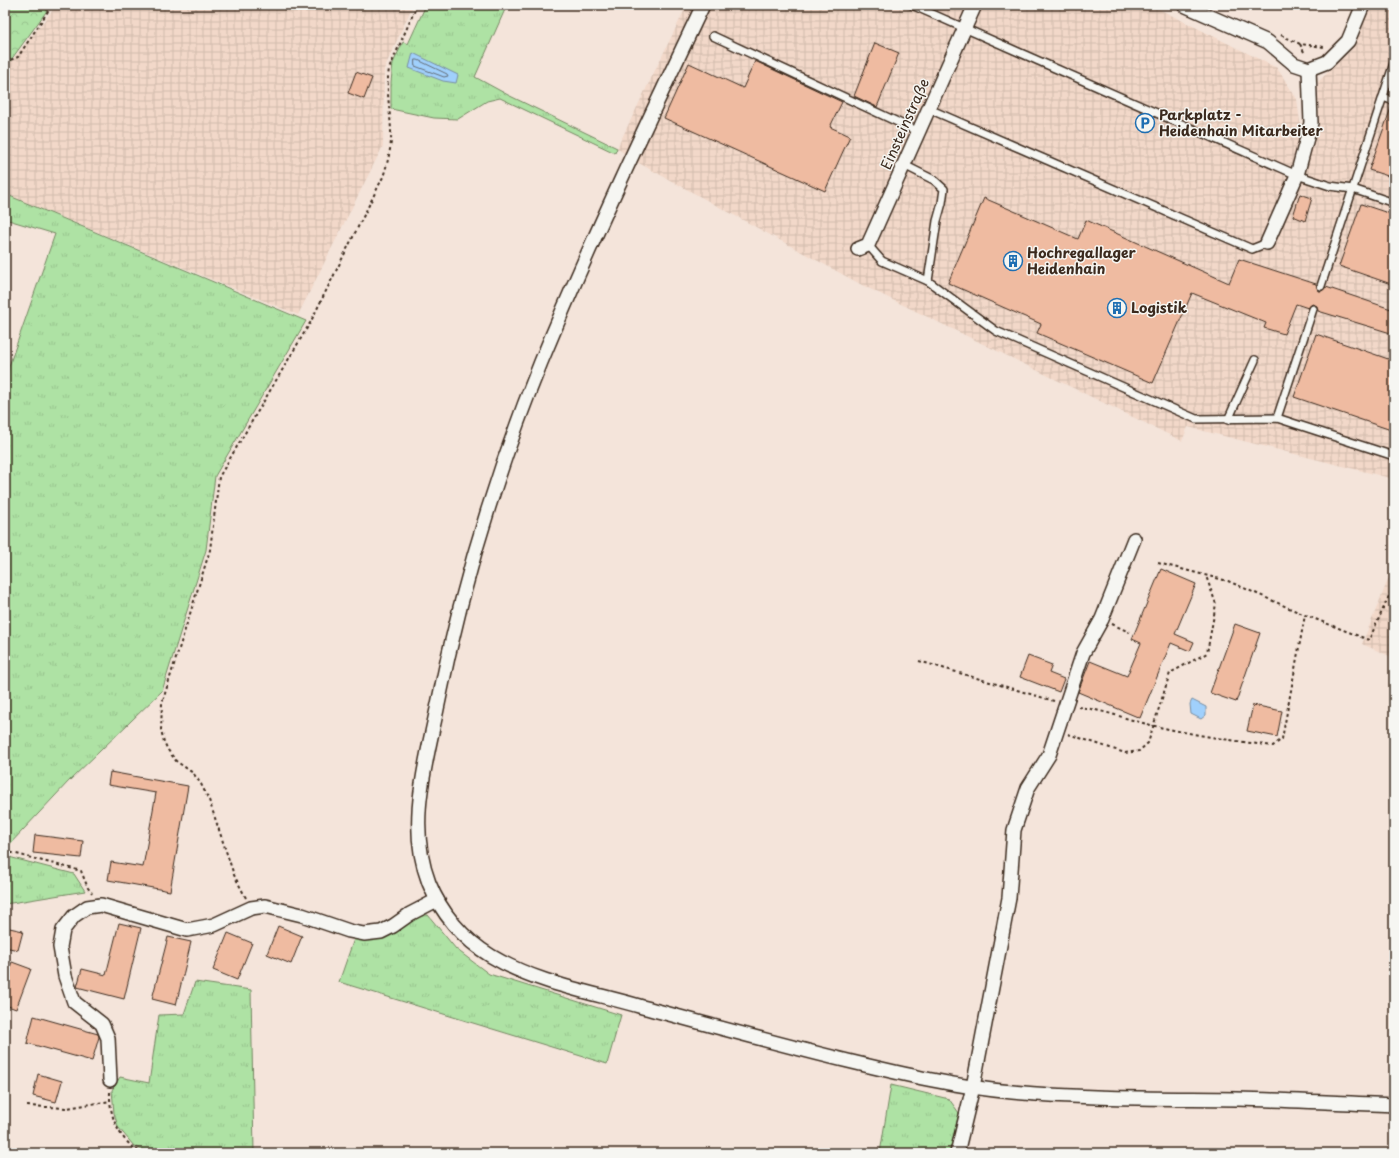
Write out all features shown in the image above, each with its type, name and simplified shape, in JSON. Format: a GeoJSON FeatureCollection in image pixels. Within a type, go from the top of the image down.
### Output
{"type":"FeatureCollection","features":[{"type":"Feature","properties":{"kind":"street"},"geometry":{"type":"LineString","coordinates":[[703,5],[583,262],[540,366],[510,445],[478,544],[446,664],[418,804],[419,846],[429,882],[446,915],[477,947],[496,959],[526,974],[803,1050],[908,1075],[1008,1092],[1110,1098],[1245,1099],[1394,1105]]}},
{"type":"Feature","properties":{"kind":"street","name":"Einsteinstraße"},"geometry":{"type":"LineString","coordinates":[[863,247],[904,165],[975,5]]}},
{"type":"Feature","properties":{"kind":"street"},"geometry":{"type":"LineString","coordinates":[[1184,5],[1268,42],[1294,64],[1309,69],[1327,62],[1348,41],[1363,5]]}},
{"type":"Feature","properties":{"kind":"street"},"geometry":{"type":"LineString","coordinates":[[1267,243],[1297,175],[1311,122],[1309,69]]}},
{"type":"Feature","properties":{"kind":"street"},"geometry":{"type":"LineString","coordinates":[[957,1153],[973,1087],[1009,898],[1014,830],[1028,788],[1049,755],[1084,654],[1102,619],[1134,539]]}},
{"type":"Feature","properties":{"kind":"street"},"geometry":{"type":"LineString","coordinates":[[110,1080],[108,1038],[102,1024],[74,1002],[65,976],[60,947],[63,930],[74,916],[88,907],[101,905],[187,930],[214,925],[251,908],[265,906],[333,927],[364,934],[381,932],[437,900]]}},
{"type":"Feature","properties":{"kind":"lane"},"geometry":{"type":"LineString","coordinates":[[912,5],[1297,175],[1330,186],[1353,189],[1394,203]]}},
{"type":"Feature","properties":{"kind":"lane"},"geometry":{"type":"LineString","coordinates":[[713,36],[919,132]]}},
{"type":"Feature","properties":{"kind":"lane"},"geometry":{"type":"LineString","coordinates":[[1321,286],[1394,63]]}},
{"type":"Feature","properties":{"kind":"lane"},"geometry":{"type":"LineString","coordinates":[[1383,97],[1394,101]]}},
{"type":"Feature","properties":{"kind":"lane"},"geometry":{"type":"LineString","coordinates":[[929,109],[1252,249],[1267,243]]}},
{"type":"Feature","properties":{"kind":"lane"},"geometry":{"type":"LineString","coordinates":[[904,165],[934,180],[944,188],[937,221],[928,281]]}},
{"type":"Feature","properties":{"kind":"lane"},"geometry":{"type":"LineString","coordinates":[[863,247],[882,261],[928,281],[996,330],[1196,419],[1228,420],[1277,418],[1394,456]]}},
{"type":"Feature","properties":{"kind":"lane"},"geometry":{"type":"LineString","coordinates":[[1277,418],[1313,309]]}},
{"type":"Feature","properties":{"kind":"lane"},"geometry":{"type":"LineString","coordinates":[[1228,420],[1255,360]]}},
{"type":"Feature","properties":{"kind":"path"},"geometry":{"type":"LineString","coordinates":[[5,62],[18,57],[52,5]]}},
{"type":"Feature","properties":{"kind":"path"},"geometry":{"type":"LineString","coordinates":[[251,908],[234,875],[201,784],[193,773],[176,761],[164,742],[161,730],[162,703],[210,550],[219,477],[310,323],[383,177],[388,162],[391,139],[387,80],[389,69],[417,5]]}},
{"type":"Feature","properties":{"kind":"path"},"geometry":{"type":"LineString","coordinates":[[1300,44],[1314,47],[1326,47]]}},
{"type":"Feature","properties":{"kind":"path"},"geometry":{"type":"LineString","coordinates":[[1158,563],[1228,581],[1305,615],[1369,640],[1394,585]]}},
{"type":"Feature","properties":{"kind":"path"},"geometry":{"type":"LineString","coordinates":[[1058,730],[1126,754],[1139,751],[1148,743],[1170,673],[1207,653],[1216,604],[1206,576]]}},
{"type":"Feature","properties":{"kind":"path"},"geometry":{"type":"LineString","coordinates":[[919,661],[1067,705],[1092,708],[1154,726],[1231,741],[1273,746],[1282,739],[1305,615]]}},
{"type":"Feature","properties":{"kind":"path"},"geometry":{"type":"LineString","coordinates":[[1102,619],[1129,632]]}},
{"type":"Feature","properties":{"kind":"path"},"geometry":{"type":"LineString","coordinates":[[5,851],[81,871],[88,888],[101,905]]}},
{"type":"Feature","properties":{"kind":"path"},"geometry":{"type":"LineString","coordinates":[[110,1080],[110,1101],[116,1127],[124,1139],[142,1153]]}},
{"type":"Feature","properties":{"kind":"path"},"geometry":{"type":"LineString","coordinates":[[26,1106],[67,1108],[110,1101]]}},
{"type":"Feature","properties":{"kind":"shaded area"},"geometry":{"type":"Polygon","coordinates":[[[57,5],[413,5],[384,69],[383,146],[298,315],[5,194],[5,69],[57,5]]]}},
{"type":"Feature","properties":{"kind":"shaded area"},"geometry":{"type":"Polygon","coordinates":[[[687,5],[1151,5],[1277,68],[1297,99],[1305,161],[1319,123],[1318,82],[1352,49],[1368,5],[1394,5],[1394,479],[1188,427],[1182,441],[862,285],[635,161],[617,148],[687,5]]]}},
{"type":"Feature","properties":{"kind":"shaded area"},"geometry":{"type":"Polygon","coordinates":[[[1394,565],[1394,658],[1362,644],[1394,565]]]}},
{"type":"Feature","properties":{"kind":"green space"},"geometry":{"type":"Polygon","coordinates":[[[5,5],[49,5],[46,12],[5,68],[5,5]]]}},
{"type":"Feature","properties":{"kind":"green space"},"geometry":{"type":"Polygon","coordinates":[[[426,5],[507,5],[475,77],[508,95],[617,148],[615,153],[500,98],[487,101],[458,119],[434,118],[391,109],[393,63],[403,42],[408,44],[426,5]]]}},
{"type":"Feature","properties":{"kind":"green space"},"geometry":{"type":"Polygon","coordinates":[[[5,194],[306,321],[215,476],[206,550],[162,691],[69,781],[8,846],[5,846],[5,384],[9,366],[55,234],[5,219],[5,194]]]}},
{"type":"Feature","properties":{"kind":"green space"},"geometry":{"type":"Polygon","coordinates":[[[5,856],[74,874],[85,891],[5,904],[5,856]]]}},
{"type":"Feature","properties":{"kind":"green space"},"geometry":{"type":"Polygon","coordinates":[[[423,915],[428,915],[456,949],[489,974],[621,1015],[607,1064],[339,982],[355,936],[423,915]]]}},
{"type":"Feature","properties":{"kind":"green space"},"geometry":{"type":"Polygon","coordinates":[[[195,982],[251,990],[254,1153],[148,1153],[134,1146],[118,1127],[114,1113],[112,1090],[120,1077],[149,1083],[159,1015],[184,1014],[195,982]]]}},
{"type":"Feature","properties":{"kind":"green space"},"geometry":{"type":"Polygon","coordinates":[[[891,1085],[949,1099],[959,1113],[950,1153],[880,1153],[891,1085]]]}},
{"type":"Feature","properties":{"kind":"water"},"geometry":{"type":"Polygon","coordinates":[[[413,53],[458,75],[456,83],[443,81],[409,68],[413,53]]]}},
{"type":"Feature","properties":{"kind":"water"},"geometry":{"type":"Polygon","coordinates":[[[1192,700],[1206,707],[1206,715],[1201,719],[1191,714],[1190,704],[1192,700]]]}},
{"type":"Feature","properties":{"kind":"building"},"geometry":{"type":"Polygon","coordinates":[[[875,43],[899,53],[877,107],[854,96],[875,43]]]}},
{"type":"Feature","properties":{"kind":"building"},"geometry":{"type":"Polygon","coordinates":[[[755,61],[842,102],[830,127],[850,136],[825,191],[664,118],[689,63],[743,88],[755,61]]]}},
{"type":"Feature","properties":{"kind":"building"},"geometry":{"type":"Polygon","coordinates":[[[356,72],[372,78],[364,99],[348,93],[356,72]]]}},
{"type":"Feature","properties":{"kind":"building"},"geometry":{"type":"Polygon","coordinates":[[[1392,105],[1394,106],[1394,178],[1369,170],[1392,105]]]}},
{"type":"Feature","properties":{"kind":"building"},"geometry":{"type":"Polygon","coordinates":[[[1300,194],[1312,198],[1305,221],[1293,216],[1300,194]]]}},
{"type":"Feature","properties":{"kind":"building"},"geometry":{"type":"Polygon","coordinates":[[[984,198],[1078,239],[1086,220],[1229,283],[1239,259],[1316,284],[1319,291],[1322,291],[1326,287],[1394,310],[1394,334],[1318,311],[1317,306],[1312,304],[1308,308],[1296,304],[1284,334],[1264,328],[1266,323],[1192,293],[1153,383],[1037,333],[1041,324],[948,283],[984,198]]]}},
{"type":"Feature","properties":{"kind":"building"},"geometry":{"type":"Polygon","coordinates":[[[1361,204],[1394,215],[1394,285],[1339,266],[1361,204]]]}},
{"type":"Feature","properties":{"kind":"building"},"geometry":{"type":"Polygon","coordinates":[[[1316,334],[1394,361],[1394,431],[1294,397],[1316,334]]]}},
{"type":"Feature","properties":{"kind":"building"},"geometry":{"type":"Polygon","coordinates":[[[1161,569],[1196,584],[1175,634],[1194,642],[1190,651],[1171,643],[1140,718],[1078,692],[1090,661],[1127,676],[1141,643],[1132,639],[1161,569]]]}},
{"type":"Feature","properties":{"kind":"building"},"geometry":{"type":"Polygon","coordinates":[[[1235,624],[1260,633],[1236,702],[1210,693],[1235,624]]]}},
{"type":"Feature","properties":{"kind":"building"},"geometry":{"type":"Polygon","coordinates":[[[1028,656],[1052,665],[1049,673],[1064,679],[1059,692],[1020,677],[1028,656]]]}},
{"type":"Feature","properties":{"kind":"building"},"geometry":{"type":"Polygon","coordinates":[[[1253,705],[1282,711],[1277,737],[1247,731],[1253,705]]]}},
{"type":"Feature","properties":{"kind":"building"},"geometry":{"type":"Polygon","coordinates":[[[110,772],[188,786],[170,891],[108,880],[111,862],[143,867],[156,793],[108,785],[110,772]]]}},
{"type":"Feature","properties":{"kind":"building"},"geometry":{"type":"Polygon","coordinates":[[[35,835],[83,841],[81,858],[33,853],[35,835]]]}},
{"type":"Feature","properties":{"kind":"building"},"geometry":{"type":"Polygon","coordinates":[[[119,923],[141,928],[124,999],[77,987],[82,969],[106,975],[119,923]]]}},
{"type":"Feature","properties":{"kind":"building"},"geometry":{"type":"Polygon","coordinates":[[[278,926],[302,936],[291,964],[267,954],[278,926]]]}},
{"type":"Feature","properties":{"kind":"building"},"geometry":{"type":"Polygon","coordinates":[[[5,927],[23,931],[18,950],[5,947],[5,927]]]}},
{"type":"Feature","properties":{"kind":"building"},"geometry":{"type":"Polygon","coordinates":[[[228,933],[252,943],[237,980],[213,970],[228,933]]]}},
{"type":"Feature","properties":{"kind":"building"},"geometry":{"type":"Polygon","coordinates":[[[168,937],[191,942],[176,1005],[152,999],[168,937]]]}},
{"type":"Feature","properties":{"kind":"building"},"geometry":{"type":"Polygon","coordinates":[[[12,962],[31,969],[16,1009],[5,1005],[5,979],[12,962]]]}},
{"type":"Feature","properties":{"kind":"building"},"geometry":{"type":"Polygon","coordinates":[[[34,1016],[98,1034],[99,1037],[92,1061],[27,1043],[34,1016]]]}},
{"type":"Feature","properties":{"kind":"building"},"geometry":{"type":"Polygon","coordinates":[[[38,1074],[62,1081],[56,1102],[33,1096],[38,1074]]]}},
{"type":"Feature","properties":{"kind":"place","name":"Parkplatz - Heidenhain Mitarbeiter"},"geometry":{"type":"Point","coordinates":[1145,123]}},
{"type":"Feature","properties":{"kind":"place","name":"Hochregallager Heidenhain"},"geometry":{"type":"Point","coordinates":[1013,261]}},
{"type":"Feature","properties":{"kind":"place","name":"Logistik"},"geometry":{"type":"Point","coordinates":[1117,308]}}]}
